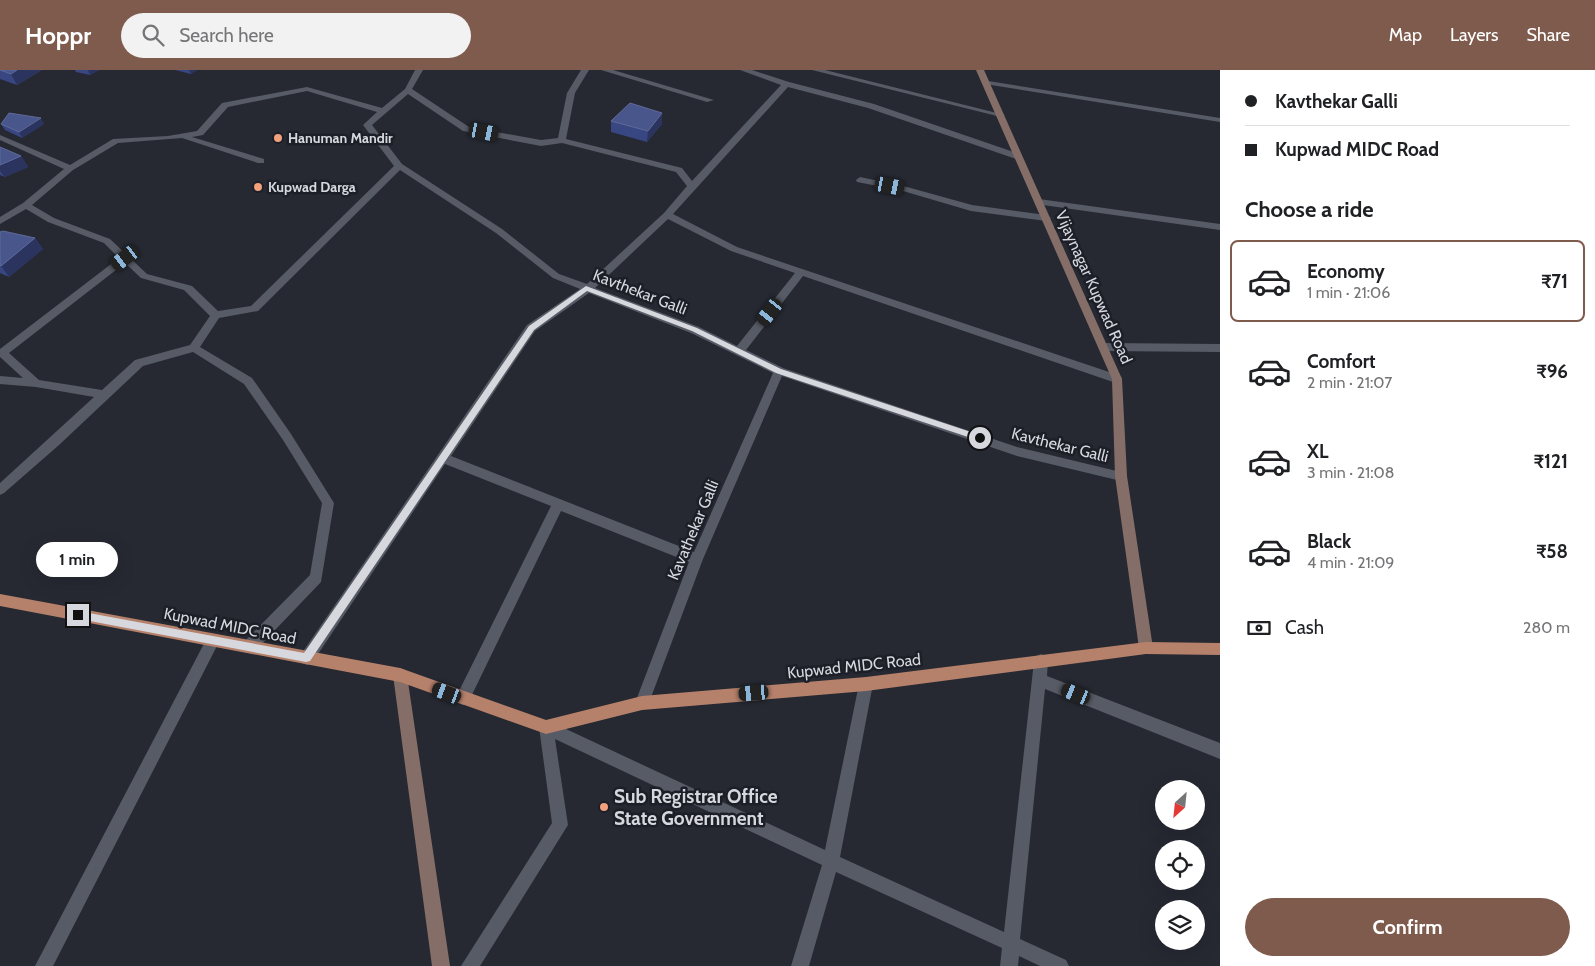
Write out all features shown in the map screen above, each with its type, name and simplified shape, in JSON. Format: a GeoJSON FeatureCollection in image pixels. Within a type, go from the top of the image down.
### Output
{"type":"FeatureCollection","features":[{"type":"Feature","properties":{"kind":"main road","name":"Kupwad MIDC Road"},"geometry":{"type":"LineString","coordinates":[[0,600],[400,675],[546,727],[642,702],[866,684],[1146,648],[1220,649]]}},
{"type":"Feature","properties":{"kind":"street"},"geometry":{"type":"LineString","coordinates":[[0,221],[26,205],[70,168],[116,141],[200,133],[225,106],[307,90],[383,111],[408,90],[419,70]]}},
{"type":"Feature","properties":{"kind":"street"},"geometry":{"type":"LineString","coordinates":[[562,140],[571,93],[585,70]]}},
{"type":"Feature","properties":{"kind":"street"},"geometry":{"type":"LineString","coordinates":[[605,70],[626,73],[710,100]]}},
{"type":"Feature","properties":{"kind":"street"},"geometry":{"type":"LineString","coordinates":[[744,70],[786,84],[871,106],[1019,158]]}},
{"type":"Feature","properties":{"kind":"street"},"geometry":{"type":"LineString","coordinates":[[816,70],[1001,115]]}},
{"type":"Feature","properties":{"kind":"street","name":"Vijaynagar Kupwad Road"},"geometry":{"type":"LineString","coordinates":[[980,70],[1117,379],[1122,476],[1146,648]]}},
{"type":"Feature","properties":{"kind":"street"},"geometry":{"type":"LineString","coordinates":[[985,82],[1220,120]]}},
{"type":"Feature","properties":{"kind":"street"},"geometry":{"type":"LineString","coordinates":[[306,658],[531,328],[589,288],[667,215],[786,84]]}},
{"type":"Feature","properties":{"kind":"street"},"geometry":{"type":"LineString","coordinates":[[408,90],[466,129],[541,143],[562,140],[679,170],[692,186]]}},
{"type":"Feature","properties":{"kind":"street","name":"Kavthekar Galli"},"geometry":{"type":"LineString","coordinates":[[383,111],[367,124],[399,166],[499,231],[556,276],[695,330],[779,371],[1017,451],[1122,476]]}},
{"type":"Feature","properties":{"kind":"street"},"geometry":{"type":"LineString","coordinates":[[181,136],[261,161]]}},
{"type":"Feature","properties":{"kind":"street"},"geometry":{"type":"LineString","coordinates":[[0,137],[70,168]]}},
{"type":"Feature","properties":{"kind":"street"},"geometry":{"type":"LineString","coordinates":[[0,490],[55,442],[139,363],[194,348],[216,315],[254,308],[399,166]]}},
{"type":"Feature","properties":{"kind":"street"},"geometry":{"type":"LineString","coordinates":[[860,180],[904,189],[971,208],[1046,218]]}},
{"type":"Feature","properties":{"kind":"street"},"geometry":{"type":"LineString","coordinates":[[1039,202],[1220,227]]}},
{"type":"Feature","properties":{"kind":"street"},"geometry":{"type":"LineString","coordinates":[[26,205],[50,220],[107,241],[144,276],[188,288],[216,315]]}},
{"type":"Feature","properties":{"kind":"street"},"geometry":{"type":"LineString","coordinates":[[667,215],[734,249],[1117,379]]}},
{"type":"Feature","properties":{"kind":"street"},"geometry":{"type":"LineString","coordinates":[[36,383],[2,353],[125,258]]}},
{"type":"Feature","properties":{"kind":"street"},"geometry":{"type":"LineString","coordinates":[[739,352],[802,272]]}},
{"type":"Feature","properties":{"kind":"street"},"geometry":{"type":"LineString","coordinates":[[1103,347],[1220,348]]}},
{"type":"Feature","properties":{"kind":"street"},"geometry":{"type":"LineString","coordinates":[[194,348],[248,381],[288,437],[328,503],[316,578],[249,647]]}},
{"type":"Feature","properties":{"kind":"street","name":"Kavathekar Galli"},"geometry":{"type":"LineString","coordinates":[[642,702],[697,559],[779,371]]}},
{"type":"Feature","properties":{"kind":"street"},"geometry":{"type":"LineString","coordinates":[[0,380],[36,383],[104,395]]}},
{"type":"Feature","properties":{"kind":"street"},"geometry":{"type":"LineString","coordinates":[[444,458],[697,559]]}},
{"type":"Feature","properties":{"kind":"street"},"geometry":{"type":"LineString","coordinates":[[462,698],[558,504]]}},
{"type":"Feature","properties":{"kind":"street"},"geometry":{"type":"LineString","coordinates":[[44,966],[213,640]]}},
{"type":"Feature","properties":{"kind":"street"},"geometry":{"type":"LineString","coordinates":[[1009,966],[1041,661]]}},
{"type":"Feature","properties":{"kind":"street"},"geometry":{"type":"LineString","coordinates":[[400,675],[441,966]]}},
{"type":"Feature","properties":{"kind":"street"},"geometry":{"type":"LineString","coordinates":[[1040,680],[1220,751]]}},
{"type":"Feature","properties":{"kind":"street"},"geometry":{"type":"LineString","coordinates":[[800,966],[831,861],[866,684]]}},
{"type":"Feature","properties":{"kind":"street"},"geometry":{"type":"LineString","coordinates":[[546,727],[1060,966]]}},
{"type":"Feature","properties":{"kind":"street"},"geometry":{"type":"LineString","coordinates":[[470,966],[560,825],[546,727]]}},
{"type":"Feature","properties":{"kind":"building"},"geometry":{"type":"Polygon","coordinates":[[[0,70],[17,70],[11,74],[0,70]]]}},
{"type":"Feature","properties":{"kind":"building"},"geometry":{"type":"Polygon","coordinates":[[[630,103],[662,113],[648,131],[611,121],[630,103]]]}},
{"type":"Feature","properties":{"kind":"building"},"geometry":{"type":"Polygon","coordinates":[[[9,113],[41,118],[19,132],[1,124],[9,113]]]}},
{"type":"Feature","properties":{"kind":"building"},"geometry":{"type":"Polygon","coordinates":[[[0,147],[21,156],[0,165],[0,147]]]}},
{"type":"Feature","properties":{"kind":"building"},"geometry":{"type":"Polygon","coordinates":[[[0,232],[35,238],[1,266],[0,232]]]}},
{"type":"Feature","properties":{"kind":"place","name":"Hanuman Mandir"},"geometry":{"type":"Point","coordinates":[278,138]}},
{"type":"Feature","properties":{"kind":"place","name":"Kupwad Darga"},"geometry":{"type":"Point","coordinates":[258,187]}},
{"type":"Feature","properties":{"kind":"place","name":"Sub Registrar Office State Government"},"geometry":{"type":"Point","coordinates":[604,807]}},
{"type":"Feature","properties":{"kind":"route"},"geometry":{"type":"LineString","coordinates":[[78,615],[306,658],[531,328],[586,288],[695,330],[779,371],[980,438]]}}]}
